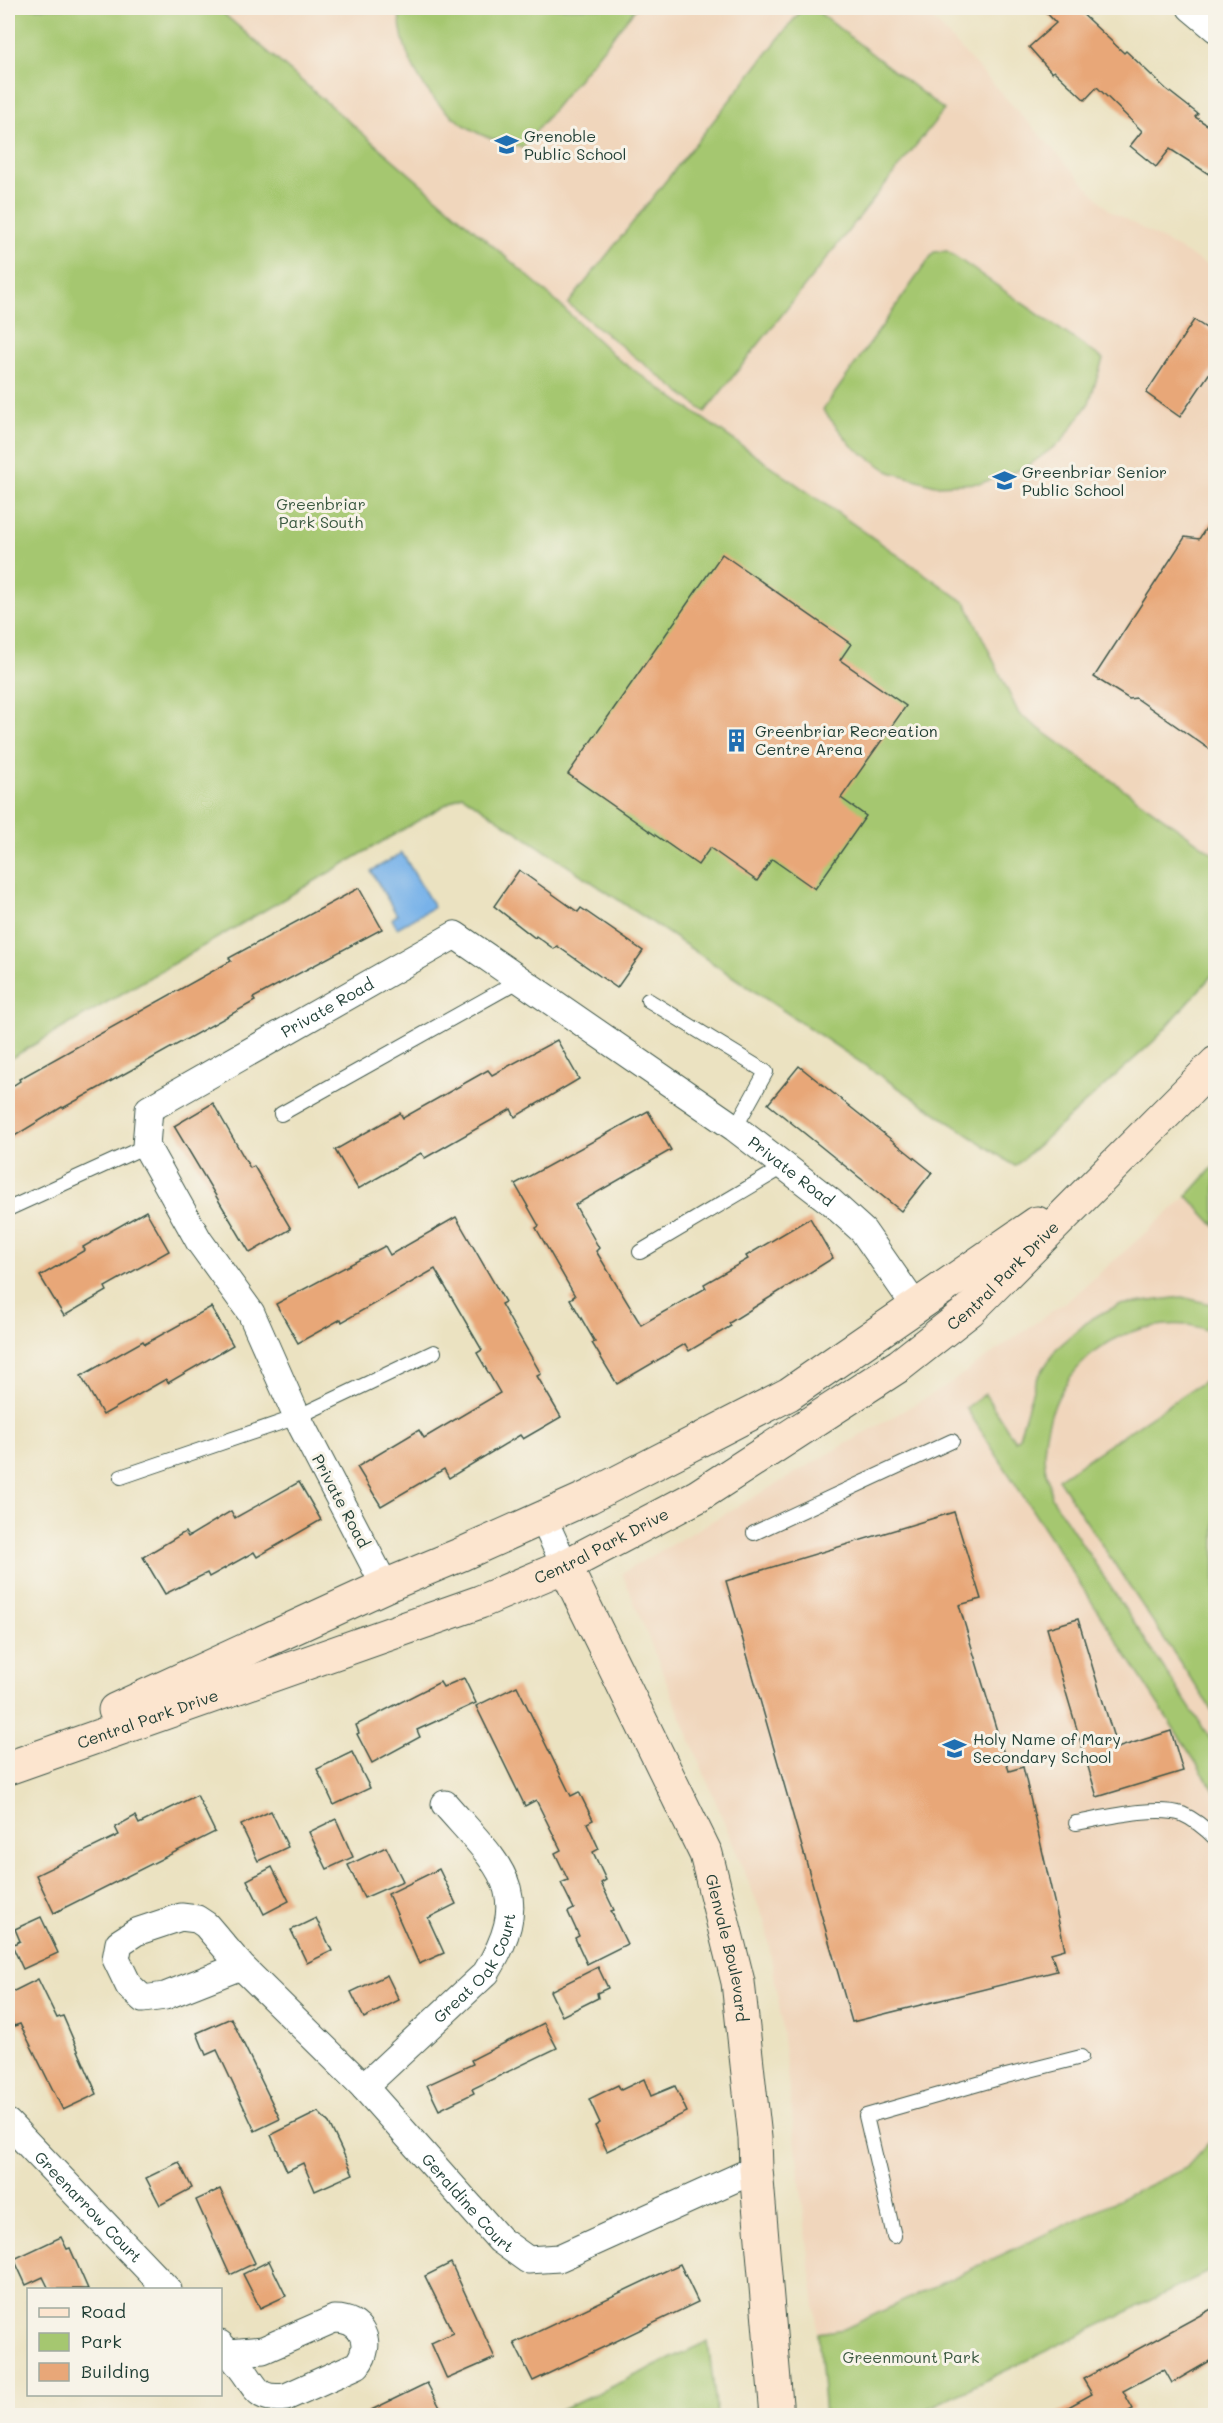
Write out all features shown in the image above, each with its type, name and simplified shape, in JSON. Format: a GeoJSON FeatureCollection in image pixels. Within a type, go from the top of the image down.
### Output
{"type":"FeatureCollection","features":[{"type":"Feature","properties":{"kind":"street"},"geometry":{"type":"LineString","coordinates":[[1191,8],[1215,29]]}},
{"type":"Feature","properties":{"kind":"street","name":"Private Road"},"geometry":{"type":"LineString","coordinates":[[386,1586],[297,1417],[251,1312],[199,1241],[146,1146],[149,1109],[455,935],[735,1128],[831,1202],[863,1231],[916,1306]]}},
{"type":"Feature","properties":{"kind":"street","name":"Central Park Drive"},"geometry":{"type":"LineString","coordinates":[[8,1767],[480,1602],[565,1566],[698,1496],[900,1365],[970,1310],[1215,1063]]}},
{"type":"Feature","properties":{"kind":"street","name":"Central Park Drive"},"geometry":{"type":"LineString","coordinates":[[8,1767],[82,1726],[386,1586],[608,1488],[789,1394],[1109,1172]]}},
{"type":"Feature","properties":{"kind":"street","name":"Glenvale Boulevard"},"geometry":{"type":"LineString","coordinates":[[543,1518],[706,1854],[738,1982],[755,2138],[777,2415]]}},
{"type":"Feature","properties":{"kind":"street","name":"Great Oak Court"},"geometry":{"type":"LineString","coordinates":[[364,2087],[486,1973],[500,1950],[510,1919],[509,1891],[499,1866],[445,1804]]}},
{"type":"Feature","properties":{"kind":"street","name":"Geraldine Court"},"geometry":{"type":"LineString","coordinates":[[241,1966],[364,2087],[500,2240],[528,2260],[559,2258],[756,2169]]}},
{"type":"Feature","properties":{"kind":"street","name":"Greenarrow Court"},"geometry":{"type":"LineString","coordinates":[[8,2123],[167,2288]]}},
{"type":"Feature","properties":{"kind":"lane"},"geometry":{"type":"LineString","coordinates":[[281,1114],[522,979]]}},
{"type":"Feature","properties":{"kind":"lane"},"geometry":{"type":"LineString","coordinates":[[648,1000],[766,1072],[735,1128]]}},
{"type":"Feature","properties":{"kind":"lane"},"geometry":{"type":"LineString","coordinates":[[8,1209],[146,1146]]}},
{"type":"Feature","properties":{"kind":"lane"},"geometry":{"type":"LineString","coordinates":[[640,1252],[785,1166]]}},
{"type":"Feature","properties":{"kind":"lane"},"geometry":{"type":"LineString","coordinates":[[121,1478],[297,1417],[434,1352]]}},
{"type":"Feature","properties":{"kind":"lane"},"geometry":{"type":"LineString","coordinates":[[754,1533],[951,1441]]}},
{"type":"Feature","properties":{"kind":"lane"},"geometry":{"type":"LineString","coordinates":[[1076,1823],[1149,1812],[1182,1814],[1206,1829],[1215,1839]]}},
{"type":"Feature","properties":{"kind":"lane"},"geometry":{"type":"LineString","coordinates":[[894,2236],[866,2116],[1081,2057]]}},
{"type":"Feature","properties":{"kind":"shaded area","name":"Greenbriar Senior Public School"},"geometry":{"type":"Polygon","coordinates":[[[217,8],[923,8],[1109,210],[1215,269],[1215,855],[1019,714],[966,603],[618,359],[536,283],[217,8]]]}},
{"type":"Feature","properties":{"kind":"shaded area","name":"Holy Name of Mary Secondary School"},"geometry":{"type":"Polygon","coordinates":[[[1187,1196],[1215,1226],[1216,2136],[1186,2168],[844,2329],[818,2333],[779,2005],[765,1922],[622,1573],[943,1388],[1075,1295],[1187,1196]]]}},
{"type":"Feature","properties":{"kind":"green space","name":"Greenbriar Park South"},"geometry":{"type":"Polygon","coordinates":[[[8,8],[217,8],[536,283],[618,359],[966,603],[1019,714],[1215,855],[1215,972],[1154,1041],[1015,1166],[462,795],[8,1060],[8,8]]]}},
{"type":"Feature","properties":{"kind":"green space"},"geometry":{"type":"Polygon","coordinates":[[[399,8],[636,8],[522,148],[478,133],[446,111],[433,97],[412,65],[405,47],[399,8]]]}},
{"type":"Feature","properties":{"kind":"green space"},"geometry":{"type":"Polygon","coordinates":[[[803,8],[813,8],[944,110],[705,412],[568,304],[803,8]]]}},
{"type":"Feature","properties":{"kind":"green space"},"geometry":{"type":"Polygon","coordinates":[[[947,251],[1103,359],[1089,403],[1062,441],[1025,468],[981,483],[935,485],[890,472],[852,446],[823,410],[934,252],[947,251]]]}},
{"type":"Feature","properties":{"kind":"green space"},"geometry":{"type":"Polygon","coordinates":[[[1215,1165],[1215,1226],[1187,1196],[1215,1165]]]}},
{"type":"Feature","properties":{"kind":"green space"},"geometry":{"type":"Polygon","coordinates":[[[1182,1297],[1215,1305],[1215,1334],[1189,1325],[1161,1325],[1134,1331],[1110,1342],[1089,1357],[1071,1376],[1057,1399],[1048,1424],[1044,1457],[1052,1498],[1215,1746],[1215,1792],[966,1408],[985,1394],[1015,1441],[1019,1437],[1035,1382],[1056,1349],[1092,1318],[1119,1305],[1182,1297]]]}},
{"type":"Feature","properties":{"kind":"green space"},"geometry":{"type":"Polygon","coordinates":[[[1215,1374],[1215,1715],[1058,1479],[1215,1374]]]}},
{"type":"Feature","properties":{"kind":"green space","name":"Greenmount Park"},"geometry":{"type":"Polygon","coordinates":[[[1215,2136],[1215,2269],[914,2415],[825,2415],[818,2333],[844,2329],[1186,2168],[1215,2136]]]}},
{"type":"Feature","properties":{"kind":"green space"},"geometry":{"type":"Polygon","coordinates":[[[708,2341],[717,2415],[551,2415],[708,2341]]]}},
{"type":"Feature","properties":{"kind":"water"},"geometry":{"type":"Polygon","coordinates":[[[402,853],[434,907],[397,928],[392,919],[397,915],[371,871],[402,853]]]}},
{"type":"Feature","properties":{"kind":"building"},"geometry":{"type":"Polygon","coordinates":[[[1042,8],[1076,8],[1124,53],[1126,51],[1166,89],[1198,114],[1195,117],[1215,130],[1215,178],[1170,149],[1156,167],[1130,146],[1142,131],[1097,87],[1085,100],[1054,71],[1052,73],[1029,47],[1056,23],[1042,8]]]}},
{"type":"Feature","properties":{"kind":"building"},"geometry":{"type":"Polygon","coordinates":[[[1194,320],[1215,334],[1215,365],[1180,417],[1146,393],[1194,320]]]}},
{"type":"Feature","properties":{"kind":"building"},"geometry":{"type":"Polygon","coordinates":[[[1215,514],[1215,753],[1136,698],[1129,699],[1094,677],[1185,537],[1199,539],[1215,514]]]}},
{"type":"Feature","properties":{"kind":"building","name":"Greenbriar Recreation Centre Arena"},"geometry":{"type":"Polygon","coordinates":[[[722,554],[851,644],[840,660],[906,706],[841,798],[866,816],[815,889],[772,859],[757,881],[710,848],[698,865],[568,774],[722,554]]]}},
{"type":"Feature","properties":{"kind":"building"},"geometry":{"type":"Polygon","coordinates":[[[519,870],[578,912],[581,908],[643,951],[617,988],[557,946],[554,949],[536,936],[535,938],[494,906],[519,870]]]}},
{"type":"Feature","properties":{"kind":"building"},"geometry":{"type":"Polygon","coordinates":[[[359,888],[382,929],[253,998],[255,1001],[62,1107],[8,1140],[8,1089],[20,1081],[19,1079],[231,961],[229,958],[359,888]]]}},
{"type":"Feature","properties":{"kind":"building"},"geometry":{"type":"Polygon","coordinates":[[[557,1040],[579,1079],[515,1117],[511,1109],[425,1158],[421,1153],[358,1189],[335,1150],[400,1113],[403,1118],[488,1070],[492,1075],[557,1040]]]}},
{"type":"Feature","properties":{"kind":"building"},"geometry":{"type":"Polygon","coordinates":[[[799,1066],[932,1172],[901,1211],[768,1104],[799,1066]]]}},
{"type":"Feature","properties":{"kind":"building"},"geometry":{"type":"Polygon","coordinates":[[[213,1103],[250,1168],[254,1166],[291,1229],[250,1253],[174,1126],[213,1103]]]}},
{"type":"Feature","properties":{"kind":"building"},"geometry":{"type":"Polygon","coordinates":[[[648,1111],[671,1150],[575,1205],[599,1248],[596,1251],[641,1325],[706,1288],[704,1284],[748,1259],[746,1256],[810,1218],[833,1258],[729,1323],[731,1326],[689,1351],[685,1344],[617,1384],[592,1343],[595,1342],[570,1299],[575,1296],[536,1228],[539,1226],[515,1184],[648,1111]]]}},
{"type":"Feature","properties":{"kind":"building"},"geometry":{"type":"Polygon","coordinates":[[[146,1211],[169,1251],[105,1287],[107,1291],[64,1316],[40,1276],[85,1250],[83,1247],[146,1211]]]}},
{"type":"Feature","properties":{"kind":"building"},"geometry":{"type":"Polygon","coordinates":[[[456,1217],[505,1302],[501,1304],[541,1374],[537,1376],[561,1417],[523,1439],[520,1435],[449,1478],[444,1469],[381,1506],[357,1467],[419,1430],[424,1438],[500,1393],[477,1353],[482,1350],[435,1269],[342,1322],[341,1319],[298,1343],[276,1304],[385,1246],[390,1255],[456,1217]]]}},
{"type":"Feature","properties":{"kind":"building"},"geometry":{"type":"Polygon","coordinates":[[[211,1307],[233,1345],[168,1383],[166,1379],[103,1415],[81,1376],[143,1341],[145,1344],[211,1307]]]}},
{"type":"Feature","properties":{"kind":"building"},"geometry":{"type":"Polygon","coordinates":[[[299,1482],[321,1520],[257,1557],[254,1552],[209,1577],[207,1573],[165,1594],[143,1557],[185,1532],[188,1537],[231,1511],[235,1518],[299,1482]]]}},
{"type":"Feature","properties":{"kind":"building"},"geometry":{"type":"Polygon","coordinates":[[[954,1512],[981,1599],[959,1605],[1009,1771],[1023,1767],[1065,1949],[1051,1953],[1057,1971],[852,2022],[726,1581],[954,1512]]]}},
{"type":"Feature","properties":{"kind":"building"},"geometry":{"type":"Polygon","coordinates":[[[1078,1619],[1117,1748],[1171,1731],[1183,1771],[1097,1797],[1047,1628],[1078,1619]]]}},
{"type":"Feature","properties":{"kind":"building"},"geometry":{"type":"Polygon","coordinates":[[[464,1678],[476,1703],[417,1730],[420,1737],[372,1763],[357,1734],[359,1733],[356,1725],[440,1682],[443,1687],[464,1678]]]}},
{"type":"Feature","properties":{"kind":"building"},"geometry":{"type":"Polygon","coordinates":[[[517,1686],[571,1796],[579,1792],[593,1820],[587,1823],[599,1849],[593,1852],[606,1880],[601,1883],[627,1944],[587,1964],[575,1938],[579,1936],[568,1912],[574,1909],[561,1883],[568,1880],[555,1853],[561,1850],[536,1800],[525,1806],[476,1706],[517,1686]]]}},
{"type":"Feature","properties":{"kind":"building"},"geometry":{"type":"Polygon","coordinates":[[[352,1752],[370,1788],[334,1805],[317,1769],[352,1752]]]}},
{"type":"Feature","properties":{"kind":"building"},"geometry":{"type":"Polygon","coordinates":[[[197,1795],[215,1832],[54,1913],[36,1875],[119,1835],[115,1827],[135,1816],[139,1824],[197,1795]]]}},
{"type":"Feature","properties":{"kind":"building"},"geometry":{"type":"Polygon","coordinates":[[[271,1811],[288,1847],[258,1861],[241,1825],[271,1811]]]}},
{"type":"Feature","properties":{"kind":"building"},"geometry":{"type":"Polygon","coordinates":[[[336,1819],[353,1857],[327,1869],[309,1832],[336,1819]]]}},
{"type":"Feature","properties":{"kind":"building"},"geometry":{"type":"Polygon","coordinates":[[[386,1847],[403,1881],[364,1898],[348,1865],[386,1847]]]}},
{"type":"Feature","properties":{"kind":"building"},"geometry":{"type":"Polygon","coordinates":[[[272,1867],[289,1901],[264,1914],[247,1880],[272,1867]]]}},
{"type":"Feature","properties":{"kind":"building"},"geometry":{"type":"Polygon","coordinates":[[[439,1869],[456,1904],[428,1918],[444,1953],[419,1964],[388,1894],[439,1869]]]}},
{"type":"Feature","properties":{"kind":"building"},"geometry":{"type":"Polygon","coordinates":[[[41,1917],[58,1953],[23,1969],[12,1945],[20,1941],[15,1929],[41,1917]]]}},
{"type":"Feature","properties":{"kind":"building"},"geometry":{"type":"Polygon","coordinates":[[[316,1918],[332,1951],[307,1963],[291,1930],[316,1918]]]}},
{"type":"Feature","properties":{"kind":"building"},"geometry":{"type":"Polygon","coordinates":[[[598,1967],[608,1988],[597,1993],[598,1998],[562,2016],[550,1991],[598,1967]]]}},
{"type":"Feature","properties":{"kind":"building"},"geometry":{"type":"Polygon","coordinates":[[[387,1975],[399,2000],[364,2018],[351,1992],[387,1975]]]}},
{"type":"Feature","properties":{"kind":"building"},"geometry":{"type":"Polygon","coordinates":[[[38,1979],[57,2018],[63,2016],[97,2094],[63,2110],[20,2024],[14,2026],[8,2013],[8,1994],[38,1979]]]}},
{"type":"Feature","properties":{"kind":"building"},"geometry":{"type":"Polygon","coordinates":[[[231,2018],[280,2119],[255,2131],[217,2050],[206,2055],[197,2033],[231,2018]]]}},
{"type":"Feature","properties":{"kind":"building"},"geometry":{"type":"Polygon","coordinates":[[[544,2023],[557,2048],[472,2089],[474,2093],[439,2110],[427,2085],[473,2064],[471,2060],[544,2023]]]}},
{"type":"Feature","properties":{"kind":"building"},"geometry":{"type":"Polygon","coordinates":[[[644,2079],[651,2096],[675,2086],[687,2112],[607,2151],[595,2126],[600,2123],[589,2099],[618,2085],[621,2090],[644,2079]]]}},
{"type":"Feature","properties":{"kind":"building"},"geometry":{"type":"Polygon","coordinates":[[[318,2112],[329,2123],[353,2174],[315,2191],[303,2163],[287,2171],[271,2135],[318,2112]]]}},
{"type":"Feature","properties":{"kind":"building"},"geometry":{"type":"Polygon","coordinates":[[[179,2162],[192,2188],[160,2205],[146,2178],[179,2162]]]}},
{"type":"Feature","properties":{"kind":"building"},"geometry":{"type":"Polygon","coordinates":[[[220,2189],[255,2263],[230,2275],[196,2200],[220,2189]]]}},
{"type":"Feature","properties":{"kind":"building"},"geometry":{"type":"Polygon","coordinates":[[[61,2237],[67,2249],[70,2248],[88,2288],[48,2288],[43,2277],[26,2285],[14,2259],[61,2237]]]}},
{"type":"Feature","properties":{"kind":"building"},"geometry":{"type":"Polygon","coordinates":[[[269,2261],[286,2296],[260,2308],[243,2274],[269,2261]]]}},
{"type":"Feature","properties":{"kind":"building"},"geometry":{"type":"Polygon","coordinates":[[[451,2263],[495,2358],[447,2379],[431,2343],[453,2333],[425,2276],[451,2263]]]}},
{"type":"Feature","properties":{"kind":"building"},"geometry":{"type":"Polygon","coordinates":[[[680,2264],[698,2302],[533,2381],[514,2343],[680,2264]]]}},
{"type":"Feature","properties":{"kind":"building"},"geometry":{"type":"Polygon","coordinates":[[[1215,2307],[1215,2358],[1172,2383],[1164,2369],[1123,2391],[1133,2409],[1121,2415],[1054,2415],[1092,2394],[1083,2379],[1215,2307]]]}},
{"type":"Feature","properties":{"kind":"building"},"geometry":{"type":"Polygon","coordinates":[[[427,2383],[444,2415],[361,2415],[427,2383]]]}},
{"type":"Feature","properties":{"kind":"place","name":"Grenoble Public School"},"geometry":{"type":"Point","coordinates":[506,145]}},
{"type":"Feature","properties":{"kind":"place","name":"Greenbriar Senior Public School"},"geometry":{"type":"Point","coordinates":[1004,481]}},
{"type":"Feature","properties":{"kind":"place","name":"Greenbriar Recreation Centre Arena"},"geometry":{"type":"Point","coordinates":[737,740]}},
{"type":"Feature","properties":{"kind":"place","name":"Holy Name of Mary Secondary School"},"geometry":{"type":"Point","coordinates":[955,1748]}}]}
